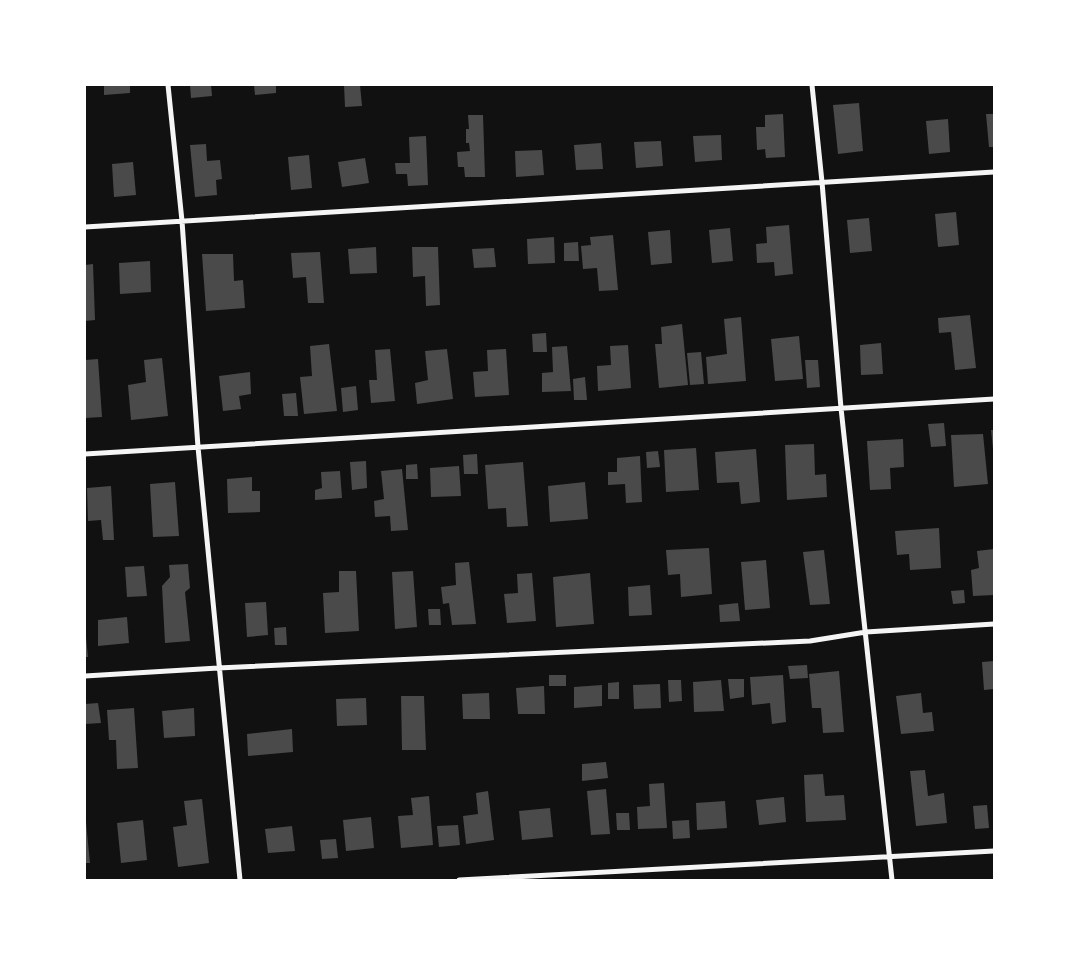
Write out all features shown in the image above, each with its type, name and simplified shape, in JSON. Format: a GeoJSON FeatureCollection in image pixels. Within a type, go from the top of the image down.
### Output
{"type":"FeatureCollection","features":[{"type":"Feature","properties":{"kind":"street"},"geometry":{"type":"LineString","coordinates":[[168,85],[182,221],[198,447],[218,668],[240,880]]}},
{"type":"Feature","properties":{"kind":"street"},"geometry":{"type":"LineString","coordinates":[[812,85],[841,408],[892,880]]}},
{"type":"Feature","properties":{"kind":"street"},"geometry":{"type":"LineString","coordinates":[[85,227],[994,172]]}},
{"type":"Feature","properties":{"kind":"street"},"geometry":{"type":"LineString","coordinates":[[85,454],[994,399]]}},
{"type":"Feature","properties":{"kind":"street"},"geometry":{"type":"LineString","coordinates":[[85,676],[218,668],[810,641],[866,632],[994,624]]}},
{"type":"Feature","properties":{"kind":"street"},"geometry":{"type":"LineString","coordinates":[[459,880],[994,851]]}},
{"type":"Feature","properties":{"kind":"building"},"geometry":{"type":"Polygon","coordinates":[[[104,85],[130,85],[130,93],[104,95],[104,85]]]}},
{"type":"Feature","properties":{"kind":"building"},"geometry":{"type":"Polygon","coordinates":[[[190,85],[211,85],[212,96],[191,98],[190,85]]]}},
{"type":"Feature","properties":{"kind":"building"},"geometry":{"type":"Polygon","coordinates":[[[254,85],[276,85],[276,93],[255,95],[254,85]]]}},
{"type":"Feature","properties":{"kind":"building"},"geometry":{"type":"Polygon","coordinates":[[[344,85],[360,85],[362,106],[345,107],[344,85]]]}},
{"type":"Feature","properties":{"kind":"building"},"geometry":{"type":"Polygon","coordinates":[[[859,103],[863,151],[838,154],[833,105],[859,103]]]}},
{"type":"Feature","properties":{"kind":"building"},"geometry":{"type":"Polygon","coordinates":[[[783,114],[785,157],[766,158],[765,149],[757,150],[756,127],[765,127],[765,115],[783,114]]]}},
{"type":"Feature","properties":{"kind":"building"},"geometry":{"type":"Polygon","coordinates":[[[986,114],[994,114],[994,147],[989,147],[986,114]]]}},
{"type":"Feature","properties":{"kind":"building"},"geometry":{"type":"Polygon","coordinates":[[[468,115],[483,115],[485,177],[465,177],[464,167],[458,167],[457,152],[470,151],[469,143],[466,143],[466,129],[469,129],[468,115]]]}},
{"type":"Feature","properties":{"kind":"building"},"geometry":{"type":"Polygon","coordinates":[[[948,119],[950,152],[929,154],[926,121],[948,119]]]}},
{"type":"Feature","properties":{"kind":"building"},"geometry":{"type":"Polygon","coordinates":[[[721,135],[722,160],[695,162],[693,136],[721,135]]]}},
{"type":"Feature","properties":{"kind":"building"},"geometry":{"type":"Polygon","coordinates":[[[426,136],[428,185],[408,186],[407,174],[396,174],[395,163],[410,163],[409,137],[426,136]]]}},
{"type":"Feature","properties":{"kind":"building"},"geometry":{"type":"Polygon","coordinates":[[[661,141],[663,166],[636,168],[634,142],[661,141]]]}},
{"type":"Feature","properties":{"kind":"building"},"geometry":{"type":"Polygon","coordinates":[[[601,143],[603,169],[576,170],[574,145],[601,143]]]}},
{"type":"Feature","properties":{"kind":"building"},"geometry":{"type":"Polygon","coordinates":[[[206,144],[207,161],[220,160],[222,179],[216,180],[217,195],[195,197],[190,145],[206,144]]]}},
{"type":"Feature","properties":{"kind":"building"},"geometry":{"type":"Polygon","coordinates":[[[542,150],[544,175],[516,177],[515,151],[542,150]]]}},
{"type":"Feature","properties":{"kind":"building"},"geometry":{"type":"Polygon","coordinates":[[[309,155],[312,188],[291,190],[288,157],[309,155]]]}},
{"type":"Feature","properties":{"kind":"building"},"geometry":{"type":"Polygon","coordinates":[[[365,158],[369,183],[342,187],[338,162],[365,158]]]}},
{"type":"Feature","properties":{"kind":"building"},"geometry":{"type":"Polygon","coordinates":[[[133,162],[136,195],[114,197],[112,164],[133,162]]]}},
{"type":"Feature","properties":{"kind":"building"},"geometry":{"type":"Polygon","coordinates":[[[956,212],[959,245],[938,247],[935,214],[956,212]]]}},
{"type":"Feature","properties":{"kind":"building"},"geometry":{"type":"Polygon","coordinates":[[[869,218],[872,251],[850,253],[847,220],[869,218]]]}},
{"type":"Feature","properties":{"kind":"building"},"geometry":{"type":"Polygon","coordinates":[[[789,225],[793,274],[775,276],[774,262],[757,263],[756,244],[767,243],[766,227],[789,225]]]}},
{"type":"Feature","properties":{"kind":"building"},"geometry":{"type":"Polygon","coordinates":[[[730,228],[733,261],[712,263],[709,230],[730,228]]]}},
{"type":"Feature","properties":{"kind":"building"},"geometry":{"type":"Polygon","coordinates":[[[670,230],[672,263],[651,265],[648,232],[670,230]]]}},
{"type":"Feature","properties":{"kind":"building"},"geometry":{"type":"Polygon","coordinates":[[[613,235],[618,290],[599,291],[597,268],[583,269],[581,246],[591,245],[590,237],[613,235]]]}},
{"type":"Feature","properties":{"kind":"building"},"geometry":{"type":"Polygon","coordinates":[[[554,237],[555,263],[528,264],[527,239],[554,237]]]}},
{"type":"Feature","properties":{"kind":"building"},"geometry":{"type":"Polygon","coordinates":[[[578,242],[579,261],[564,261],[564,243],[578,242]]]}},
{"type":"Feature","properties":{"kind":"building"},"geometry":{"type":"Polygon","coordinates":[[[376,247],[377,273],[350,274],[348,249],[376,247]]]}},
{"type":"Feature","properties":{"kind":"building"},"geometry":{"type":"Polygon","coordinates":[[[412,247],[438,247],[440,305],[426,306],[425,276],[413,277],[412,247]]]}},
{"type":"Feature","properties":{"kind":"building"},"geometry":{"type":"Polygon","coordinates":[[[494,248],[496,267],[474,268],[472,249],[494,248]]]}},
{"type":"Feature","properties":{"kind":"building"},"geometry":{"type":"Polygon","coordinates":[[[320,252],[324,303],[308,303],[306,277],[293,278],[291,253],[320,252]]]}},
{"type":"Feature","properties":{"kind":"building"},"geometry":{"type":"Polygon","coordinates":[[[202,254],[233,254],[234,281],[243,280],[245,308],[206,311],[202,254]]]}},
{"type":"Feature","properties":{"kind":"building"},"geometry":{"type":"Polygon","coordinates":[[[150,261],[151,292],[120,294],[119,263],[150,261]]]}},
{"type":"Feature","properties":{"kind":"building"},"geometry":{"type":"Polygon","coordinates":[[[93,264],[95,320],[85,321],[85,265],[93,264]]]}},
{"type":"Feature","properties":{"kind":"building"},"geometry":{"type":"Polygon","coordinates":[[[970,315],[976,368],[955,370],[951,332],[939,333],[938,318],[970,315]]]}},
{"type":"Feature","properties":{"kind":"building"},"geometry":{"type":"Polygon","coordinates":[[[741,317],[746,381],[708,384],[706,357],[727,354],[724,319],[741,317]]]}},
{"type":"Feature","properties":{"kind":"building"},"geometry":{"type":"Polygon","coordinates":[[[682,324],[688,385],[659,388],[655,344],[662,344],[661,327],[682,324]]]}},
{"type":"Feature","properties":{"kind":"building"},"geometry":{"type":"Polygon","coordinates":[[[546,333],[547,352],[533,352],[532,334],[546,333]]]}},
{"type":"Feature","properties":{"kind":"building"},"geometry":{"type":"Polygon","coordinates":[[[799,336],[803,379],[775,381],[771,339],[799,336]]]}},
{"type":"Feature","properties":{"kind":"building"},"geometry":{"type":"Polygon","coordinates":[[[881,343],[883,374],[861,375],[860,345],[881,343]]]}},
{"type":"Feature","properties":{"kind":"building"},"geometry":{"type":"Polygon","coordinates":[[[329,344],[337,411],[304,414],[300,377],[312,376],[310,346],[329,344]]]}},
{"type":"Feature","properties":{"kind":"building"},"geometry":{"type":"Polygon","coordinates":[[[628,345],[631,388],[598,391],[597,366],[611,365],[610,346],[628,345]]]}},
{"type":"Feature","properties":{"kind":"building"},"geometry":{"type":"Polygon","coordinates":[[[567,346],[571,391],[542,392],[542,373],[553,372],[552,347],[567,346]]]}},
{"type":"Feature","properties":{"kind":"building"},"geometry":{"type":"Polygon","coordinates":[[[390,349],[395,401],[371,403],[369,380],[377,380],[375,350],[390,349]]]}},
{"type":"Feature","properties":{"kind":"building"},"geometry":{"type":"Polygon","coordinates":[[[447,349],[453,399],[417,404],[415,383],[428,380],[425,351],[447,349]]]}},
{"type":"Feature","properties":{"kind":"building"},"geometry":{"type":"Polygon","coordinates":[[[506,349],[509,395],[475,397],[473,372],[488,371],[487,350],[506,349]]]}},
{"type":"Feature","properties":{"kind":"building"},"geometry":{"type":"Polygon","coordinates":[[[701,352],[704,384],[690,385],[687,353],[701,352]]]}},
{"type":"Feature","properties":{"kind":"building"},"geometry":{"type":"Polygon","coordinates":[[[162,358],[168,416],[131,420],[128,385],[146,382],[144,360],[162,358]]]}},
{"type":"Feature","properties":{"kind":"building"},"geometry":{"type":"Polygon","coordinates":[[[98,359],[102,417],[85,418],[85,360],[98,359]]]}},
{"type":"Feature","properties":{"kind":"building"},"geometry":{"type":"Polygon","coordinates":[[[805,360],[818,360],[820,387],[807,388],[805,360]]]}},
{"type":"Feature","properties":{"kind":"building"},"geometry":{"type":"Polygon","coordinates":[[[250,372],[251,394],[239,396],[241,409],[223,411],[219,376],[250,372]]]}},
{"type":"Feature","properties":{"kind":"building"},"geometry":{"type":"Polygon","coordinates":[[[585,377],[587,400],[574,400],[573,379],[585,377]]]}},
{"type":"Feature","properties":{"kind":"building"},"geometry":{"type":"Polygon","coordinates":[[[356,386],[358,410],[343,412],[341,388],[356,386]]]}},
{"type":"Feature","properties":{"kind":"building"},"geometry":{"type":"Polygon","coordinates":[[[296,393],[298,416],[284,416],[282,394],[296,393]]]}},
{"type":"Feature","properties":{"kind":"building"},"geometry":{"type":"Polygon","coordinates":[[[944,423],[946,446],[931,447],[928,424],[944,423]]]}},
{"type":"Feature","properties":{"kind":"building"},"geometry":{"type":"Polygon","coordinates":[[[991,430],[994,430],[994,449],[993,449],[991,430]]]}},
{"type":"Feature","properties":{"kind":"building"},"geometry":{"type":"Polygon","coordinates":[[[983,434],[988,484],[954,487],[951,435],[983,434]]]}},
{"type":"Feature","properties":{"kind":"building"},"geometry":{"type":"Polygon","coordinates":[[[903,439],[904,467],[890,468],[891,489],[870,490],[867,441],[903,439]]]}},
{"type":"Feature","properties":{"kind":"building"},"geometry":{"type":"Polygon","coordinates":[[[814,444],[815,475],[826,474],[827,497],[787,500],[785,445],[814,444]]]}},
{"type":"Feature","properties":{"kind":"building"},"geometry":{"type":"Polygon","coordinates":[[[696,448],[699,490],[666,492],[664,450],[696,448]]]}},
{"type":"Feature","properties":{"kind":"building"},"geometry":{"type":"Polygon","coordinates":[[[756,449],[760,502],[741,504],[739,482],[717,483],[715,452],[756,449]]]}},
{"type":"Feature","properties":{"kind":"building"},"geometry":{"type":"Polygon","coordinates":[[[658,451],[660,467],[647,468],[646,452],[658,451]]]}},
{"type":"Feature","properties":{"kind":"building"},"geometry":{"type":"Polygon","coordinates":[[[477,454],[478,474],[464,474],[463,455],[477,454]]]}},
{"type":"Feature","properties":{"kind":"building"},"geometry":{"type":"Polygon","coordinates":[[[640,456],[642,502],[626,503],[625,484],[608,485],[608,472],[617,472],[617,458],[640,456]]]}},
{"type":"Feature","properties":{"kind":"building"},"geometry":{"type":"Polygon","coordinates":[[[366,461],[367,488],[352,490],[350,462],[366,461]]]}},
{"type":"Feature","properties":{"kind":"building"},"geometry":{"type":"Polygon","coordinates":[[[523,462],[528,526],[507,527],[506,508],[488,509],[485,465],[523,462]]]}},
{"type":"Feature","properties":{"kind":"building"},"geometry":{"type":"Polygon","coordinates":[[[417,464],[418,479],[406,479],[406,465],[417,464]]]}},
{"type":"Feature","properties":{"kind":"building"},"geometry":{"type":"Polygon","coordinates":[[[459,466],[461,496],[431,497],[430,468],[459,466]]]}},
{"type":"Feature","properties":{"kind":"building"},"geometry":{"type":"Polygon","coordinates":[[[402,469],[408,530],[391,531],[390,516],[375,517],[374,501],[384,499],[381,471],[402,469]]]}},
{"type":"Feature","properties":{"kind":"building"},"geometry":{"type":"Polygon","coordinates":[[[340,471],[342,498],[315,500],[315,490],[322,488],[321,472],[340,471]]]}},
{"type":"Feature","properties":{"kind":"building"},"geometry":{"type":"Polygon","coordinates":[[[252,477],[252,491],[260,491],[260,512],[228,513],[227,479],[252,477]]]}},
{"type":"Feature","properties":{"kind":"building"},"geometry":{"type":"Polygon","coordinates":[[[175,482],[179,536],[153,537],[150,484],[175,482]]]}},
{"type":"Feature","properties":{"kind":"building"},"geometry":{"type":"Polygon","coordinates":[[[585,482],[588,519],[550,522],[548,486],[585,482]]]}},
{"type":"Feature","properties":{"kind":"building"},"geometry":{"type":"Polygon","coordinates":[[[111,486],[114,540],[103,540],[101,520],[88,521],[87,488],[111,486]]]}},
{"type":"Feature","properties":{"kind":"building"},"geometry":{"type":"Polygon","coordinates":[[[939,528],[941,568],[910,570],[909,554],[897,555],[895,531],[939,528]]]}},
{"type":"Feature","properties":{"kind":"building"},"geometry":{"type":"Polygon","coordinates":[[[709,548],[712,594],[681,597],[680,574],[668,575],[666,550],[709,548]]]}},
{"type":"Feature","properties":{"kind":"building"},"geometry":{"type":"Polygon","coordinates":[[[994,549],[994,595],[973,596],[971,570],[979,568],[977,551],[994,549]]]}},
{"type":"Feature","properties":{"kind":"building"},"geometry":{"type":"Polygon","coordinates":[[[824,550],[830,604],[810,605],[803,552],[824,550]]]}},
{"type":"Feature","properties":{"kind":"building"},"geometry":{"type":"Polygon","coordinates":[[[766,560],[770,608],[745,610],[741,562],[766,560]]]}},
{"type":"Feature","properties":{"kind":"building"},"geometry":{"type":"Polygon","coordinates":[[[469,562],[476,624],[452,625],[449,603],[443,604],[441,587],[456,585],[455,563],[469,562]]]}},
{"type":"Feature","properties":{"kind":"building"},"geometry":{"type":"Polygon","coordinates":[[[188,564],[190,588],[185,592],[190,641],[165,643],[162,586],[170,577],[169,565],[188,564]]]}},
{"type":"Feature","properties":{"kind":"building"},"geometry":{"type":"Polygon","coordinates":[[[144,566],[147,596],[127,597],[125,567],[144,566]]]}},
{"type":"Feature","properties":{"kind":"building"},"geometry":{"type":"Polygon","coordinates":[[[339,571],[356,571],[359,631],[325,633],[323,593],[339,592],[339,571]]]}},
{"type":"Feature","properties":{"kind":"building"},"geometry":{"type":"Polygon","coordinates":[[[413,571],[417,627],[395,629],[392,572],[413,571]]]}},
{"type":"Feature","properties":{"kind":"building"},"geometry":{"type":"Polygon","coordinates":[[[532,573],[536,621],[507,623],[504,594],[518,593],[517,574],[532,573]]]}},
{"type":"Feature","properties":{"kind":"building"},"geometry":{"type":"Polygon","coordinates":[[[590,573],[594,624],[556,627],[553,577],[590,573]]]}},
{"type":"Feature","properties":{"kind":"building"},"geometry":{"type":"Polygon","coordinates":[[[650,585],[652,615],[629,616],[628,587],[650,585]]]}},
{"type":"Feature","properties":{"kind":"building"},"geometry":{"type":"Polygon","coordinates":[[[964,590],[965,603],[953,604],[951,591],[964,590]]]}},
{"type":"Feature","properties":{"kind":"building"},"geometry":{"type":"Polygon","coordinates":[[[266,602],[268,635],[247,637],[245,603],[266,602]]]}},
{"type":"Feature","properties":{"kind":"building"},"geometry":{"type":"Polygon","coordinates":[[[738,603],[740,621],[720,622],[719,605],[738,603]]]}},
{"type":"Feature","properties":{"kind":"building"},"geometry":{"type":"Polygon","coordinates":[[[428,609],[440,609],[441,625],[429,625],[428,609]]]}},
{"type":"Feature","properties":{"kind":"building"},"geometry":{"type":"Polygon","coordinates":[[[127,617],[129,643],[98,646],[98,620],[127,617]]]}},
{"type":"Feature","properties":{"kind":"building"},"geometry":{"type":"Polygon","coordinates":[[[286,627],[287,645],[275,645],[274,628],[286,627]]]}},
{"type":"Feature","properties":{"kind":"building"},"geometry":{"type":"Polygon","coordinates":[[[86,637],[88,657],[85,657],[86,637]]]}},
{"type":"Feature","properties":{"kind":"building"},"geometry":{"type":"Polygon","coordinates":[[[994,661],[994,689],[984,690],[982,662],[994,661]]]}},
{"type":"Feature","properties":{"kind":"building"},"geometry":{"type":"Polygon","coordinates":[[[807,665],[808,678],[790,679],[788,666],[807,665]]]}},
{"type":"Feature","properties":{"kind":"building"},"geometry":{"type":"Polygon","coordinates":[[[839,671],[844,732],[823,733],[821,708],[812,708],[809,674],[839,671]]]}},
{"type":"Feature","properties":{"kind":"building"},"geometry":{"type":"Polygon","coordinates":[[[549,675],[566,675],[566,686],[549,686],[549,675]]]}},
{"type":"Feature","properties":{"kind":"building"},"geometry":{"type":"Polygon","coordinates":[[[783,675],[786,722],[772,724],[770,703],[752,705],[750,677],[783,675]]]}},
{"type":"Feature","properties":{"kind":"building"},"geometry":{"type":"Polygon","coordinates":[[[728,679],[744,679],[744,697],[730,699],[728,679]]]}},
{"type":"Feature","properties":{"kind":"building"},"geometry":{"type":"Polygon","coordinates":[[[668,680],[681,680],[682,701],[669,702],[668,680]]]}},
{"type":"Feature","properties":{"kind":"building"},"geometry":{"type":"Polygon","coordinates":[[[721,680],[724,711],[694,712],[693,682],[721,680]]]}},
{"type":"Feature","properties":{"kind":"building"},"geometry":{"type":"Polygon","coordinates":[[[619,682],[619,699],[608,699],[608,683],[619,682]]]}},
{"type":"Feature","properties":{"kind":"building"},"geometry":{"type":"Polygon","coordinates":[[[660,684],[661,708],[634,709],[633,685],[660,684]]]}},
{"type":"Feature","properties":{"kind":"building"},"geometry":{"type":"Polygon","coordinates":[[[602,685],[602,706],[574,708],[574,687],[602,685]]]}},
{"type":"Feature","properties":{"kind":"building"},"geometry":{"type":"Polygon","coordinates":[[[544,686],[545,714],[518,714],[516,688],[544,686]]]}},
{"type":"Feature","properties":{"kind":"building"},"geometry":{"type":"Polygon","coordinates":[[[489,693],[490,719],[463,719],[462,694],[489,693]]]}},
{"type":"Feature","properties":{"kind":"building"},"geometry":{"type":"Polygon","coordinates":[[[921,693],[923,713],[932,712],[934,731],[901,734],[896,696],[921,693]]]}},
{"type":"Feature","properties":{"kind":"building"},"geometry":{"type":"Polygon","coordinates":[[[401,696],[424,696],[426,750],[402,750],[401,696]]]}},
{"type":"Feature","properties":{"kind":"building"},"geometry":{"type":"Polygon","coordinates":[[[366,698],[367,725],[337,726],[336,699],[366,698]]]}},
{"type":"Feature","properties":{"kind":"building"},"geometry":{"type":"Polygon","coordinates":[[[98,703],[101,723],[85,724],[85,704],[98,703]]]}},
{"type":"Feature","properties":{"kind":"building"},"geometry":{"type":"Polygon","coordinates":[[[134,708],[138,768],[117,769],[116,740],[109,740],[107,710],[134,708]]]}},
{"type":"Feature","properties":{"kind":"building"},"geometry":{"type":"Polygon","coordinates":[[[194,708],[195,736],[164,738],[162,711],[194,708]]]}},
{"type":"Feature","properties":{"kind":"building"},"geometry":{"type":"Polygon","coordinates":[[[292,729],[293,752],[248,756],[247,734],[292,729]]]}},
{"type":"Feature","properties":{"kind":"building"},"geometry":{"type":"Polygon","coordinates":[[[606,762],[608,778],[582,781],[582,764],[606,762]]]}},
{"type":"Feature","properties":{"kind":"building"},"geometry":{"type":"Polygon","coordinates":[[[925,770],[928,796],[944,793],[947,823],[916,826],[910,771],[925,770]]]}},
{"type":"Feature","properties":{"kind":"building"},"geometry":{"type":"Polygon","coordinates":[[[823,774],[825,796],[844,795],[846,820],[806,822],[804,775],[823,774]]]}},
{"type":"Feature","properties":{"kind":"building"},"geometry":{"type":"Polygon","coordinates":[[[664,783],[667,828],[638,829],[637,807],[650,806],[649,784],[664,783]]]}},
{"type":"Feature","properties":{"kind":"building"},"geometry":{"type":"Polygon","coordinates":[[[606,789],[610,834],[591,835],[587,791],[606,789]]]}},
{"type":"Feature","properties":{"kind":"building"},"geometry":{"type":"Polygon","coordinates":[[[488,791],[494,840],[466,844],[463,816],[478,814],[476,793],[488,791]]]}},
{"type":"Feature","properties":{"kind":"building"},"geometry":{"type":"Polygon","coordinates":[[[429,796],[433,845],[401,848],[398,816],[413,815],[411,798],[429,796]]]}},
{"type":"Feature","properties":{"kind":"building"},"geometry":{"type":"Polygon","coordinates":[[[784,797],[786,822],[759,825],[756,800],[784,797]]]}},
{"type":"Feature","properties":{"kind":"building"},"geometry":{"type":"Polygon","coordinates":[[[202,799],[209,863],[178,867],[173,827],[187,825],[184,801],[202,799]]]}},
{"type":"Feature","properties":{"kind":"building"},"geometry":{"type":"Polygon","coordinates":[[[725,801],[727,828],[697,830],[696,803],[725,801]]]}},
{"type":"Feature","properties":{"kind":"building"},"geometry":{"type":"Polygon","coordinates":[[[987,805],[989,828],[975,829],[973,806],[987,805]]]}},
{"type":"Feature","properties":{"kind":"building"},"geometry":{"type":"Polygon","coordinates":[[[550,808],[553,837],[522,840],[519,811],[550,808]]]}},
{"type":"Feature","properties":{"kind":"building"},"geometry":{"type":"Polygon","coordinates":[[[616,813],[629,813],[630,830],[617,830],[616,813]]]}},
{"type":"Feature","properties":{"kind":"building"},"geometry":{"type":"Polygon","coordinates":[[[371,817],[374,848],[346,851],[343,820],[371,817]]]}},
{"type":"Feature","properties":{"kind":"building"},"geometry":{"type":"Polygon","coordinates":[[[143,820],[147,860],[121,863],[117,823],[143,820]]]}},
{"type":"Feature","properties":{"kind":"building"},"geometry":{"type":"Polygon","coordinates":[[[689,820],[690,838],[673,839],[672,821],[689,820]]]}},
{"type":"Feature","properties":{"kind":"building"},"geometry":{"type":"Polygon","coordinates":[[[86,822],[90,863],[85,863],[86,822]]]}},
{"type":"Feature","properties":{"kind":"building"},"geometry":{"type":"Polygon","coordinates":[[[458,825],[460,845],[439,847],[437,826],[458,825]]]}},
{"type":"Feature","properties":{"kind":"building"},"geometry":{"type":"Polygon","coordinates":[[[292,826],[295,851],[268,853],[265,829],[292,826]]]}},
{"type":"Feature","properties":{"kind":"building"},"geometry":{"type":"Polygon","coordinates":[[[336,839],[338,858],[322,859],[320,840],[336,839]]]}}]}
